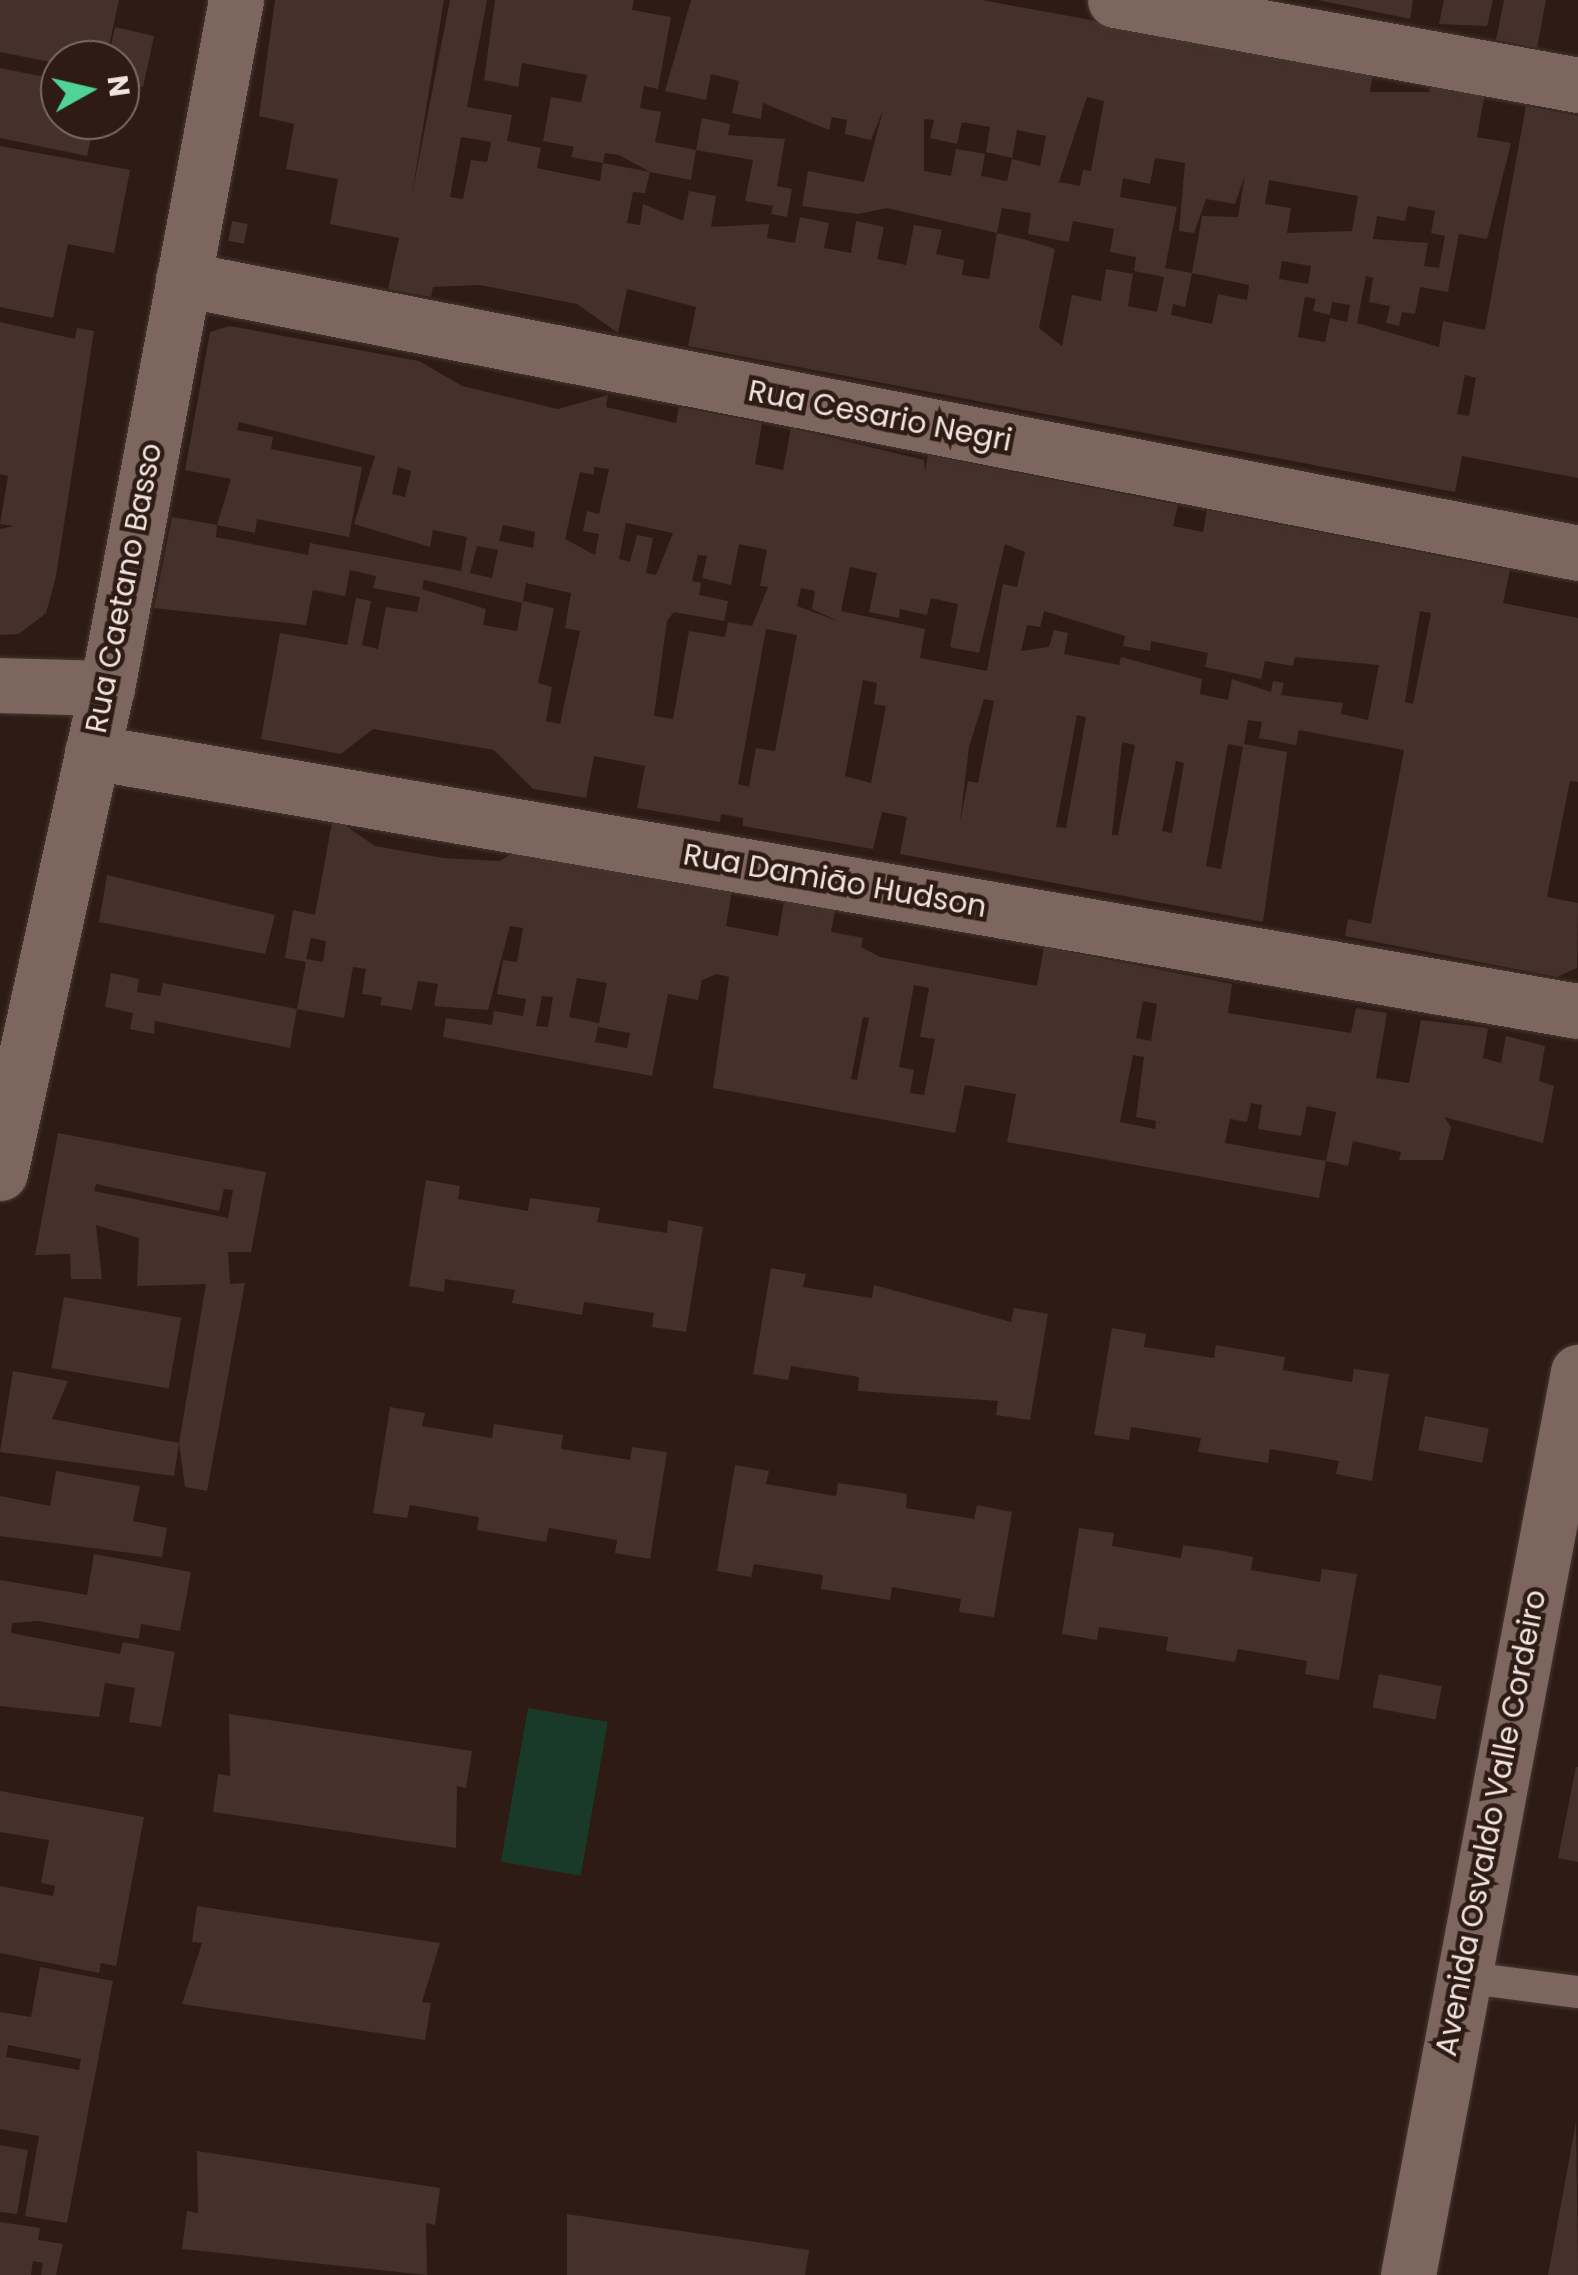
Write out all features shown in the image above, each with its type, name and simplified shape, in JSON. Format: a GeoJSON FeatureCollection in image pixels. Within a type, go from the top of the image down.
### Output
{"type":"FeatureCollection","features":[{"type":"Feature","properties":{"kind":"street","name":"Rua Caetano Basso"},"geometry":{"type":"LineString","coordinates":[[0,1173],[107,688],[236,0]]}},
{"type":"Feature","properties":{"kind":"street"},"geometry":{"type":"LineString","coordinates":[[1115,0],[1578,85]]}},
{"type":"Feature","properties":{"kind":"street","name":"Rua Cesario Negri"},"geometry":{"type":"LineString","coordinates":[[183,279],[1578,553]]}},
{"type":"Feature","properties":{"kind":"street"},"geometry":{"type":"LineString","coordinates":[[0,685],[107,688]]}},
{"type":"Feature","properties":{"kind":"street","name":"Rua Damião Hudson"},"geometry":{"type":"LineString","coordinates":[[92,752],[1578,1011]]}},
{"type":"Feature","properties":{"kind":"street","name":"Avenida Osvaldo Valle Cordeiro"},"geometry":{"type":"LineString","coordinates":[[1408,2275],[1578,1372]]}},
{"type":"Feature","properties":{"kind":"lane"},"geometry":{"type":"LineString","coordinates":[[1462,1977],[1578,1992]]}},
{"type":"Feature","properties":{"kind":"green space"},"geometry":{"type":"Polygon","coordinates":[[[528,1708],[608,1722],[581,1876],[501,1862],[528,1708]]]}},
{"type":"Feature","properties":{"kind":"building"},"geometry":{"type":"Polygon","coordinates":[[[0,0],[119,0],[110,40],[40,40],[40,60],[0,52],[0,0]]]}},
{"type":"Feature","properties":{"kind":"building"},"geometry":{"type":"Polygon","coordinates":[[[275,0],[444,0],[412,194],[450,0],[487,0],[467,107],[512,115],[507,141],[541,148],[537,168],[600,181],[603,163],[650,172],[645,193],[633,192],[627,223],[640,225],[643,204],[683,221],[689,191],[716,196],[711,227],[769,224],[767,238],[795,243],[800,217],[829,223],[824,248],[851,253],[856,221],[884,227],[877,259],[906,265],[914,225],[942,230],[936,254],[964,260],[962,275],[989,279],[997,233],[887,208],[858,214],[802,206],[808,171],[864,182],[883,110],[871,140],[845,134],[847,120],[832,117],[829,130],[763,103],[761,119],[732,113],[739,81],[711,74],[706,100],[665,91],[691,0],[982,0],[1373,72],[1370,92],[1429,92],[1430,82],[1485,93],[1477,137],[1511,143],[1487,239],[1459,234],[1448,292],[1420,287],[1415,314],[1402,312],[1399,326],[1386,323],[1390,306],[1369,302],[1373,278],[1366,276],[1357,323],[1439,347],[1443,321],[1485,330],[1526,106],[1578,116],[1578,478],[1462,456],[1455,492],[688,346],[696,307],[627,289],[618,333],[577,304],[480,285],[433,287],[431,297],[388,289],[399,238],[330,224],[338,179],[286,169],[294,124],[259,116],[275,0]],[[1087,97],[1059,182],[1080,186],[1083,170],[1091,171],[1104,101],[1087,97]],[[924,119],[924,171],[951,176],[956,149],[985,154],[981,176],[1007,181],[1012,159],[1040,166],[1046,136],[1017,130],[1012,158],[986,152],[990,127],[962,122],[957,144],[930,138],[934,120],[924,119]],[[461,137],[450,197],[463,199],[471,160],[487,162],[491,142],[461,137]],[[1155,158],[1150,184],[1123,178],[1120,197],[1177,207],[1165,268],[1192,273],[1202,216],[1238,217],[1245,175],[1235,204],[1206,199],[1194,233],[1179,231],[1185,163],[1155,158]],[[1269,180],[1265,204],[1291,208],[1287,233],[1352,231],[1358,196],[1269,180]],[[1408,206],[1405,221],[1377,216],[1373,239],[1428,243],[1424,266],[1439,268],[1445,236],[1431,233],[1435,211],[1408,206]],[[1002,208],[997,233],[1055,249],[1039,328],[1062,346],[1072,295],[1101,301],[1106,269],[1133,274],[1128,306],[1157,312],[1164,277],[1134,271],[1136,257],[1110,252],[1114,229],[1073,221],[1069,242],[1028,234],[1031,213],[1002,208]],[[1282,261],[1279,279],[1308,284],[1311,266],[1282,261]],[[1192,273],[1185,307],[1173,304],[1171,315],[1212,324],[1218,294],[1247,300],[1249,285],[1192,273]],[[1305,297],[1298,337],[1325,342],[1330,318],[1347,322],[1350,305],[1332,302],[1330,315],[1313,311],[1316,299],[1305,297]],[[1465,375],[1457,414],[1469,416],[1476,378],[1465,375]]]}},
{"type":"Feature","properties":{"kind":"building"},"geometry":{"type":"Polygon","coordinates":[[[495,0],[634,0],[632,10],[671,17],[658,89],[644,86],[640,108],[661,112],[655,142],[696,150],[691,180],[650,172],[619,155],[605,153],[603,163],[571,157],[574,147],[543,141],[551,97],[581,102],[587,75],[522,63],[518,87],[484,80],[495,0]]]}},
{"type":"Feature","properties":{"kind":"building"},"geometry":{"type":"Polygon","coordinates":[[[1318,0],[1413,0],[1410,19],[1318,0]]]}},
{"type":"Feature","properties":{"kind":"building"},"geometry":{"type":"Polygon","coordinates":[[[1444,0],[1493,0],[1487,26],[1439,24],[1444,0]]]}},
{"type":"Feature","properties":{"kind":"building"},"geometry":{"type":"Polygon","coordinates":[[[1504,0],[1546,0],[1537,48],[1496,40],[1504,0]]]}},
{"type":"Feature","properties":{"kind":"building"},"geometry":{"type":"Polygon","coordinates":[[[115,27],[154,36],[143,87],[140,40],[112,40],[115,27]]]}},
{"type":"Feature","properties":{"kind":"building"},"geometry":{"type":"Polygon","coordinates":[[[0,68],[40,76],[40,140],[91,140],[87,156],[0,138],[0,68]]]}},
{"type":"Feature","properties":{"kind":"building"},"geometry":{"type":"Polygon","coordinates":[[[702,118],[730,124],[728,135],[785,139],[777,186],[792,189],[787,217],[771,214],[773,206],[745,201],[753,160],[696,150],[702,118]]]}},
{"type":"Feature","properties":{"kind":"building"},"geometry":{"type":"Polygon","coordinates":[[[0,146],[130,170],[114,253],[68,244],[53,318],[0,307],[0,146]]]}},
{"type":"Feature","properties":{"kind":"building"},"geometry":{"type":"Polygon","coordinates":[[[232,221],[248,224],[244,244],[228,241],[232,221]]]}},
{"type":"Feature","properties":{"kind":"building"},"geometry":{"type":"Polygon","coordinates":[[[0,322],[75,339],[77,328],[94,331],[56,576],[46,613],[19,634],[0,635],[0,529],[13,526],[0,524],[8,476],[0,474],[0,322]]]}},
{"type":"Feature","properties":{"kind":"building"},"geometry":{"type":"Polygon","coordinates":[[[230,326],[419,361],[462,386],[558,409],[608,395],[606,407],[676,423],[679,407],[762,423],[755,464],[783,470],[791,428],[924,460],[925,472],[928,455],[1178,505],[1173,526],[1203,532],[1207,510],[1510,570],[1503,603],[1578,618],[1578,782],[1570,781],[1547,897],[1578,903],[1577,968],[1557,977],[1345,936],[1348,919],[1371,924],[1404,750],[1299,730],[1296,745],[1259,738],[1262,722],[1248,720],[1244,744],[1287,752],[1263,922],[900,854],[907,817],[882,812],[873,849],[743,826],[743,818],[721,814],[720,822],[637,808],[645,766],[594,756],[586,798],[533,789],[494,750],[373,729],[341,754],[261,739],[280,633],[347,645],[356,598],[371,601],[362,645],[378,649],[386,607],[417,612],[420,597],[373,588],[376,576],[350,570],[345,596],[313,590],[306,625],[154,608],[172,517],[217,525],[231,479],[185,470],[210,332],[230,326]],[[239,422],[237,430],[273,437],[271,449],[362,467],[349,537],[257,519],[255,533],[217,525],[216,537],[308,555],[310,543],[461,571],[467,537],[433,530],[430,547],[354,524],[375,456],[239,422]],[[398,467],[392,494],[405,497],[411,471],[398,467]],[[594,467],[594,475],[580,472],[565,539],[595,555],[599,534],[583,531],[587,511],[599,514],[609,469],[594,467]],[[626,523],[619,559],[630,562],[637,535],[653,538],[646,573],[656,575],[673,533],[626,523]],[[503,525],[499,541],[533,548],[535,532],[503,525]],[[739,544],[731,585],[702,578],[707,556],[698,555],[692,581],[701,583],[699,595],[728,601],[724,621],[674,612],[667,621],[654,716],[673,719],[689,631],[725,637],[728,622],[752,626],[768,587],[760,586],[767,550],[739,544]],[[1005,544],[979,653],[950,647],[958,604],[931,598],[927,615],[900,609],[899,618],[869,612],[877,573],[850,567],[841,611],[925,629],[920,658],[987,671],[1003,584],[1017,587],[1025,552],[1005,544]],[[477,546],[470,573],[492,578],[498,550],[477,546]],[[424,580],[422,589],[486,609],[483,625],[517,631],[522,603],[424,580]],[[526,583],[523,601],[554,608],[538,683],[552,687],[546,721],[560,724],[580,631],[565,628],[571,593],[526,583]],[[801,588],[797,606],[840,622],[812,609],[815,591],[801,588]],[[1044,611],[1040,627],[1027,625],[1021,651],[1049,647],[1054,630],[1068,633],[1064,654],[1119,665],[1121,657],[1202,679],[1200,694],[1228,700],[1232,679],[1271,692],[1273,681],[1284,683],[1281,695],[1343,703],[1341,714],[1368,720],[1379,665],[1295,657],[1293,666],[1265,661],[1261,679],[1205,667],[1208,653],[1151,641],[1150,651],[1123,646],[1125,636],[1044,611]],[[1420,611],[1405,702],[1413,704],[1431,613],[1420,611]],[[766,629],[738,784],[749,787],[756,748],[775,751],[797,635],[766,629]],[[863,680],[845,776],[871,783],[886,706],[874,704],[877,683],[863,680]],[[984,699],[969,747],[960,822],[968,781],[978,783],[994,701],[984,699]],[[1077,715],[1056,827],[1066,828],[1086,717],[1077,715]],[[1122,742],[1112,835],[1118,835],[1135,745],[1122,742]],[[1228,744],[1206,866],[1221,869],[1243,747],[1228,744]],[[1176,761],[1162,831],[1172,833],[1184,763],[1176,761]]]}},
{"type":"Feature","properties":{"kind":"building"},"geometry":{"type":"Polygon","coordinates":[[[333,817],[375,846],[443,858],[499,861],[524,846],[733,885],[726,926],[778,936],[785,896],[836,906],[831,932],[863,938],[861,947],[880,957],[1037,986],[1044,947],[1232,984],[1228,1013],[1351,1033],[1356,1008],[1387,1013],[1376,1078],[1409,1083],[1421,1020],[1488,1028],[1483,1058],[1501,1063],[1506,1036],[1545,1046],[1539,1081],[1554,1086],[1543,1143],[1444,1117],[1451,1127],[1443,1160],[1399,1160],[1401,1152],[1353,1141],[1348,1166],[1326,1161],[1319,1198],[1007,1142],[1016,1094],[965,1085],[955,1133],[713,1088],[729,977],[717,974],[702,980],[698,1000],[668,994],[652,1076],[443,1037],[446,1018],[492,1025],[494,1011],[523,1016],[526,999],[497,994],[503,960],[517,962],[523,928],[510,926],[488,1010],[434,1006],[438,984],[418,981],[412,1010],[380,1005],[382,997],[362,994],[366,969],[353,967],[344,1018],[297,1009],[306,962],[285,958],[293,910],[315,915],[333,817]],[[311,938],[306,959],[323,962],[326,941],[311,938]],[[577,978],[569,1017],[599,1023],[607,983],[577,978]],[[914,985],[899,1067],[914,1070],[910,1093],[924,1095],[935,1039],[920,1037],[929,988],[914,985]],[[542,996],[536,1026],[548,1027],[553,997],[542,996]],[[1143,1001],[1136,1038],[1151,1041],[1157,1004],[1143,1001]],[[863,1017],[851,1079],[857,1080],[869,1018],[863,1017]],[[598,1027],[595,1042],[627,1048],[630,1033],[598,1027]],[[1133,1055],[1120,1122],[1155,1129],[1156,1121],[1136,1117],[1144,1057],[1133,1055]],[[1251,1103],[1247,1122],[1230,1119],[1225,1143],[1326,1161],[1336,1112],[1307,1106],[1301,1136],[1258,1129],[1262,1105],[1251,1103]]]}},
{"type":"Feature","properties":{"kind":"building"},"geometry":{"type":"Polygon","coordinates":[[[107,875],[275,915],[265,954],[99,922],[107,875]]]}},
{"type":"Feature","properties":{"kind":"building"},"geometry":{"type":"Polygon","coordinates":[[[111,973],[139,979],[137,992],[160,996],[163,983],[297,1009],[290,1048],[155,1021],[154,1034],[130,1029],[133,1013],[105,1007],[111,973]]]}},
{"type":"Feature","properties":{"kind":"building"},"geometry":{"type":"Polygon","coordinates":[[[58,1133],[266,1172],[251,1252],[228,1252],[230,1284],[245,1283],[207,1491],[185,1487],[179,1443],[206,1284],[137,1286],[139,1238],[96,1225],[102,1279],[71,1279],[70,1254],[35,1255],[58,1133]],[[96,1184],[94,1191],[228,1218],[233,1190],[224,1189],[219,1211],[96,1184]]]}},
{"type":"Feature","properties":{"kind":"building"},"geometry":{"type":"Polygon","coordinates":[[[426,1180],[460,1186],[458,1199],[528,1211],[530,1198],[600,1208],[597,1222],[667,1233],[668,1220],[703,1227],[686,1332],[652,1327],[654,1313],[584,1302],[582,1315],[512,1303],[515,1290],[445,1279],[444,1292],[409,1286],[426,1180]]]}},
{"type":"Feature","properties":{"kind":"building"},"geometry":{"type":"Polygon","coordinates":[[[771,1268],[806,1274],[803,1287],[872,1298],[874,1285],[1011,1322],[1014,1308],[1048,1314],[1030,1420],[996,1415],[998,1401],[858,1391],[859,1377],[791,1366],[788,1380],[753,1374],[771,1268]]]}},
{"type":"Feature","properties":{"kind":"building"},"geometry":{"type":"Polygon","coordinates":[[[64,1297],[181,1318],[169,1389],[51,1368],[64,1297]]]}},
{"type":"Feature","properties":{"kind":"building"},"geometry":{"type":"Polygon","coordinates":[[[1112,1328],[1146,1334],[1144,1347],[1214,1358],[1216,1345],[1285,1357],[1283,1370],[1352,1382],[1354,1369],[1389,1374],[1372,1481],[1336,1474],[1339,1461],[1270,1449],[1268,1463],[1198,1452],[1201,1438],[1131,1427],[1129,1440],[1094,1435],[1112,1328]]]}},
{"type":"Feature","properties":{"kind":"building"},"geometry":{"type":"Polygon","coordinates":[[[13,1371],[68,1381],[52,1419],[179,1443],[174,1476],[0,1452],[13,1371]]]}},
{"type":"Feature","properties":{"kind":"building"},"geometry":{"type":"Polygon","coordinates":[[[390,1407],[425,1413],[422,1426],[492,1438],[494,1424],[563,1435],[561,1449],[630,1460],[632,1447],[667,1452],[650,1559],[615,1553],[617,1540],[549,1528],[546,1542],[477,1530],[479,1517],[410,1505],[407,1518],[373,1513],[390,1407]]]}},
{"type":"Feature","properties":{"kind":"building"},"geometry":{"type":"Polygon","coordinates":[[[1425,1416],[1489,1428],[1482,1463],[1418,1450],[1425,1416]]]}},
{"type":"Feature","properties":{"kind":"building"},"geometry":{"type":"Polygon","coordinates":[[[735,1465],[769,1471],[766,1484],[836,1496],[838,1483],[907,1494],[906,1508],[974,1519],[977,1505],[1012,1512],[994,1617],[959,1612],[961,1599],[892,1587],[890,1600],[821,1589],[823,1575],[754,1564],[751,1577],[717,1571],[735,1465]]]}},
{"type":"Feature","properties":{"kind":"building"},"geometry":{"type":"Polygon","coordinates":[[[56,1471],[140,1486],[133,1521],[167,1528],[162,1557],[0,1536],[0,1496],[50,1506],[56,1471]]]}},
{"type":"Feature","properties":{"kind":"building"},"geometry":{"type":"Polygon","coordinates":[[[1079,1528],[1114,1533],[1112,1546],[1181,1558],[1183,1545],[1218,1550],[1253,1557],[1251,1570],[1320,1582],[1322,1569],[1357,1574],[1339,1680],[1305,1674],[1307,1661],[1238,1649],[1235,1662],[1166,1651],[1168,1637],[1099,1627],[1097,1640],[1062,1634],[1079,1528]]]}},
{"type":"Feature","properties":{"kind":"building"},"geometry":{"type":"Polygon","coordinates":[[[94,1554],[191,1572],[180,1631],[141,1624],[139,1639],[38,1621],[12,1623],[11,1633],[120,1654],[123,1642],[175,1652],[161,1727],[129,1722],[135,1688],[105,1683],[99,1717],[0,1706],[0,1580],[87,1595],[94,1554]]]}},
{"type":"Feature","properties":{"kind":"building"},"geometry":{"type":"Polygon","coordinates":[[[1379,1674],[1442,1686],[1435,1720],[1373,1707],[1379,1674]]]}},
{"type":"Feature","properties":{"kind":"building"},"geometry":{"type":"Polygon","coordinates":[[[229,1714],[472,1751],[466,1788],[457,1786],[456,1848],[213,1812],[218,1774],[230,1776],[229,1714]]]}},
{"type":"Feature","properties":{"kind":"building"},"geometry":{"type":"Polygon","coordinates":[[[1578,1767],[1578,1862],[1558,1858],[1578,1767]]]}},
{"type":"Feature","properties":{"kind":"building"},"geometry":{"type":"Polygon","coordinates":[[[0,1791],[144,1817],[116,1966],[101,1963],[99,1973],[0,1953],[0,1886],[53,1896],[55,1886],[41,1883],[49,1840],[0,1832],[0,1791]]]}},
{"type":"Feature","properties":{"kind":"building"},"geometry":{"type":"Polygon","coordinates":[[[197,1906],[440,1943],[422,2002],[431,2003],[425,2040],[182,2004],[202,1943],[192,1942],[197,1906]]]}},
{"type":"Feature","properties":{"kind":"building"},"geometry":{"type":"Polygon","coordinates":[[[40,1967],[113,1981],[67,2223],[25,2216],[39,2136],[0,2129],[0,2012],[31,2017],[40,1967]],[[8,2045],[6,2057],[79,2070],[81,2059],[8,2045]]]}},
{"type":"Feature","properties":{"kind":"building"},"geometry":{"type":"Polygon","coordinates":[[[1576,2122],[1578,2275],[1548,2275],[1576,2122]]]}},
{"type":"Feature","properties":{"kind":"building"},"geometry":{"type":"Polygon","coordinates":[[[0,2145],[28,2150],[17,2214],[0,2212],[0,2145]]]}},
{"type":"Feature","properties":{"kind":"building"},"geometry":{"type":"Polygon","coordinates":[[[197,2151],[440,2188],[435,2225],[426,2223],[427,2275],[182,2249],[187,2211],[198,2213],[197,2151]]]}},
{"type":"Feature","properties":{"kind":"building"},"geometry":{"type":"Polygon","coordinates":[[[567,2214],[809,2250],[805,2275],[567,2275],[567,2214]]]}},
{"type":"Feature","properties":{"kind":"building"},"geometry":{"type":"Polygon","coordinates":[[[0,2222],[40,2228],[38,2240],[63,2244],[56,2275],[41,2275],[43,2263],[33,2261],[31,2275],[0,2275],[0,2222]]]}}]}
